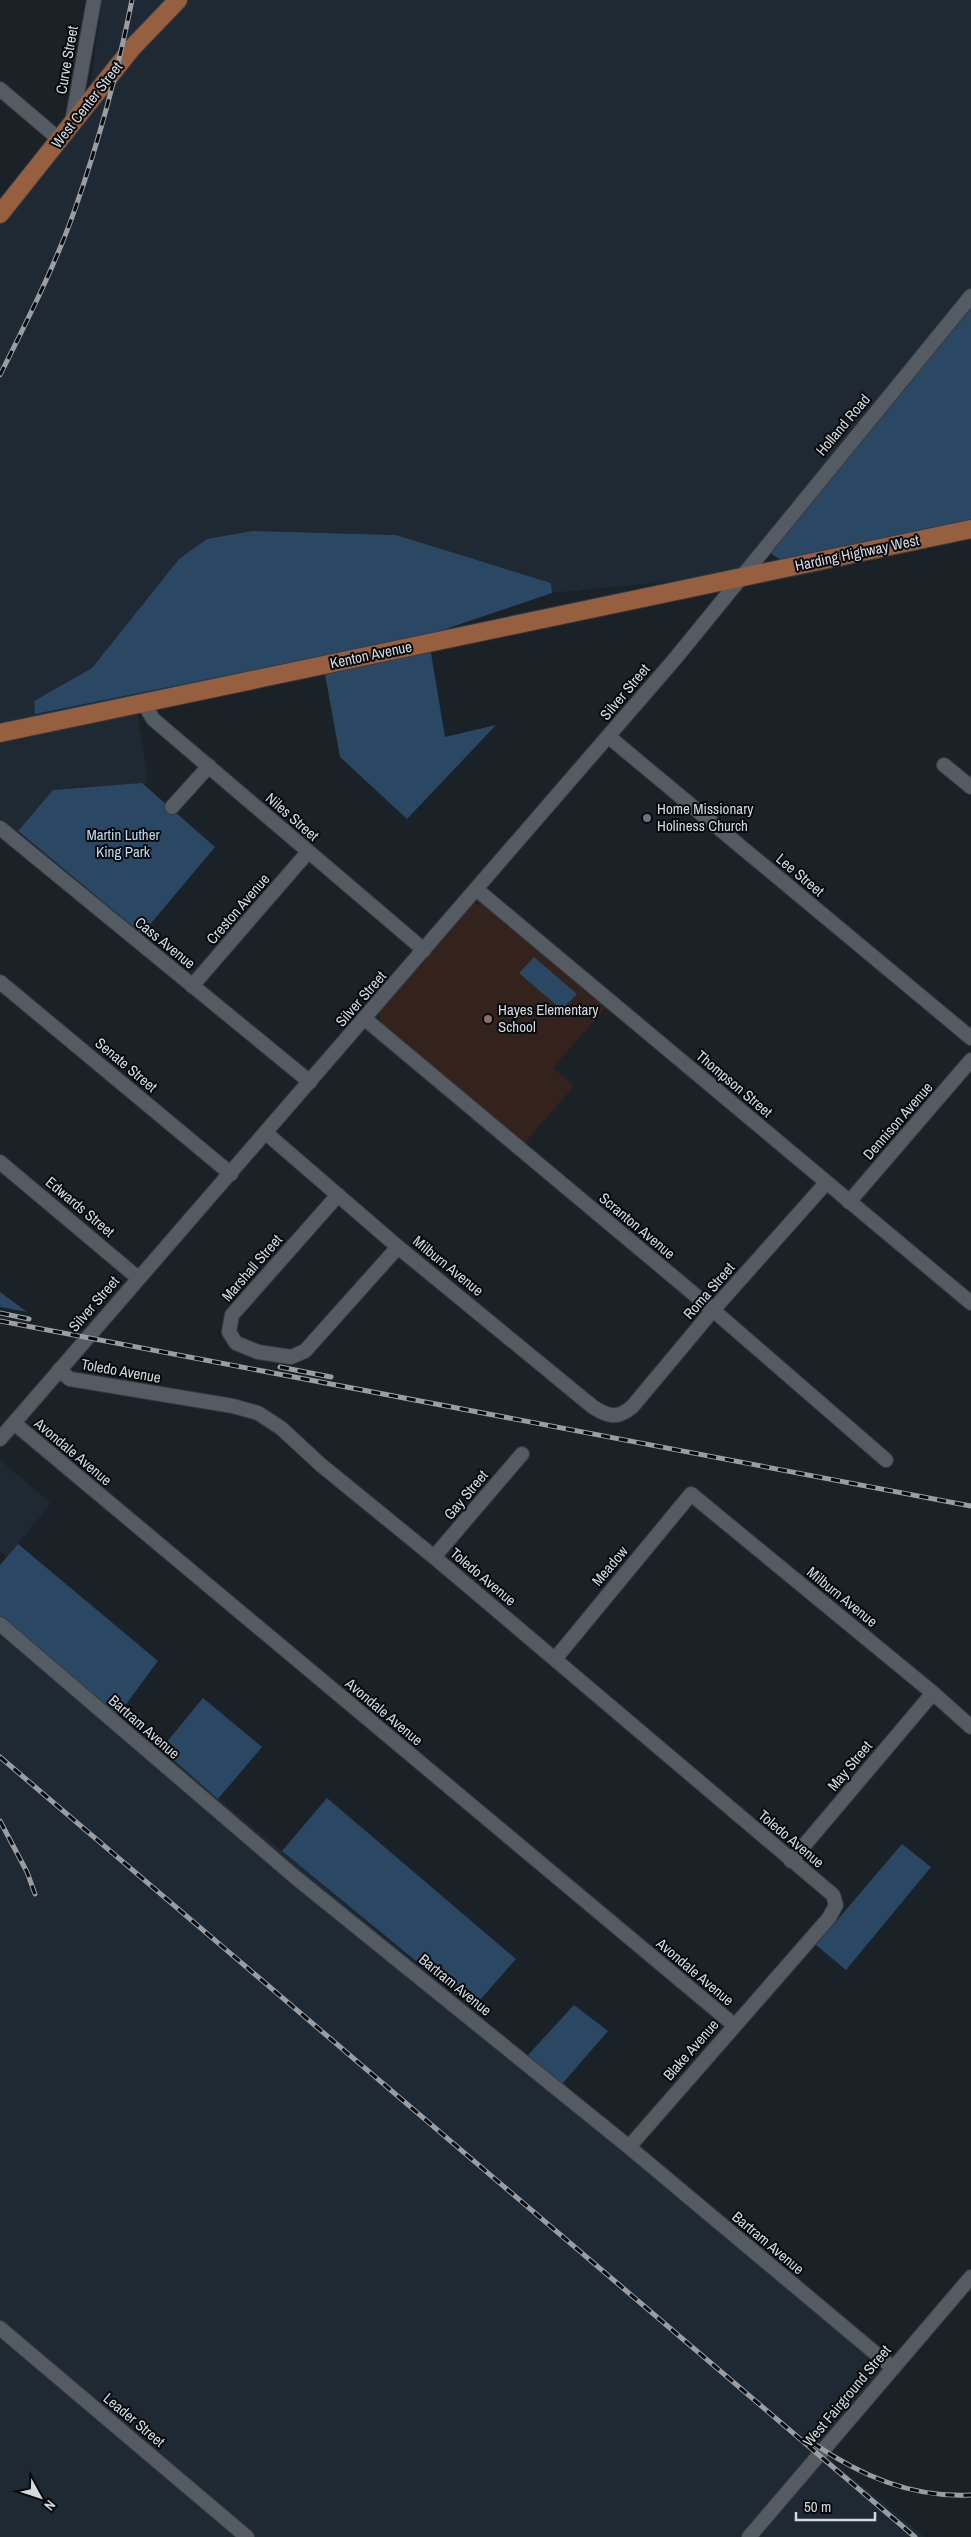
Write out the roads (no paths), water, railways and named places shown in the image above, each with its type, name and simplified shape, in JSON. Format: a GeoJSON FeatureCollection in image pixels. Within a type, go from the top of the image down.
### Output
{"type":"FeatureCollection","features":[{"type":"Feature","properties":{"kind":"main road","name":"West Center Street"},"geometry":{"type":"LineString","coordinates":[[0,214],[72,126],[132,48],[178,0]]}},
{"type":"Feature","properties":{"kind":"main road","name":"Harding Highway West"},"geometry":{"type":"LineString","coordinates":[[742,577],[971,529]]}},
{"type":"Feature","properties":{"kind":"main road","name":"Kenton Avenue"},"geometry":{"type":"LineString","coordinates":[[0,733],[742,577]]}},
{"type":"Feature","properties":{"kind":"street","name":"Curve Street"},"geometry":{"type":"LineString","coordinates":[[72,126],[94,0]]}},
{"type":"Feature","properties":{"kind":"street"},"geometry":{"type":"LineString","coordinates":[[0,89],[60,140]]}},
{"type":"Feature","properties":{"kind":"street","name":"Holland Road"},"geometry":{"type":"LineString","coordinates":[[742,577],[971,296]]}},
{"type":"Feature","properties":{"kind":"street","name":"Silver Street"},"geometry":{"type":"LineString","coordinates":[[0,1439],[608,737],[742,577]]}},
{"type":"Feature","properties":{"kind":"street","name":"Niles Street"},"geometry":{"type":"LineString","coordinates":[[144,704],[153,718],[424,950]]}},
{"type":"Feature","properties":{"kind":"street","name":"Lee Street"},"geometry":{"type":"LineString","coordinates":[[608,737],[971,1038]]}},
{"type":"Feature","properties":{"kind":"street"},"geometry":{"type":"LineString","coordinates":[[944,765],[971,787]]}},
{"type":"Feature","properties":{"kind":"street"},"geometry":{"type":"LineString","coordinates":[[172,807],[210,766]]}},
{"type":"Feature","properties":{"kind":"street","name":"Cass Avenue"},"geometry":{"type":"LineString","coordinates":[[0,828],[310,1082]]}},
{"type":"Feature","properties":{"kind":"street","name":"Creston Avenue"},"geometry":{"type":"LineString","coordinates":[[192,986],[308,852]]}},
{"type":"Feature","properties":{"kind":"street","name":"Thompson Street"},"geometry":{"type":"LineString","coordinates":[[476,889],[971,1303]]}},
{"type":"Feature","properties":{"kind":"street","name":"Senate Street"},"geometry":{"type":"LineString","coordinates":[[0,982],[231,1174]]}},
{"type":"Feature","properties":{"kind":"street","name":"Scranton Avenue"},"geometry":{"type":"LineString","coordinates":[[364,1019],[713,1310],[886,1460]]}},
{"type":"Feature","properties":{"kind":"street","name":"Dennison Avenue"},"geometry":{"type":"LineString","coordinates":[[849,1202],[971,1060]]}},
{"type":"Feature","properties":{"kind":"street","name":"Milburn Avenue"},"geometry":{"type":"LineString","coordinates":[[266,1133],[398,1247],[594,1407],[607,1416],[614,1417]]}},
{"type":"Feature","properties":{"kind":"street","name":"Edwards Street"},"geometry":{"type":"LineString","coordinates":[[0,1162],[138,1278]]}},
{"type":"Feature","properties":{"kind":"street","name":"Roma Street"},"geometry":{"type":"LineString","coordinates":[[614,1417],[623,1414],[632,1407],[713,1310],[826,1183]]}},
{"type":"Feature","properties":{"kind":"street","name":"Marshall Street"},"geometry":{"type":"LineString","coordinates":[[338,1195],[232,1315],[229,1332],[236,1343],[258,1352],[291,1357],[305,1351],[398,1247]]}},
{"type":"Feature","properties":{"kind":"street","name":"Toledo Avenue"},"geometry":{"type":"LineString","coordinates":[[59,1370],[70,1379],[233,1406],[258,1413],[281,1428],[321,1465],[434,1557],[791,1861],[828,1890],[833,1895],[836,1905]]}},
{"type":"Feature","properties":{"kind":"street","name":"Avondale Avenue"},"geometry":{"type":"LineString","coordinates":[[14,1423],[734,2025]]}},
{"type":"Feature","properties":{"kind":"street","name":"Gay Street"},"geometry":{"type":"LineString","coordinates":[[434,1557],[522,1454]]}},
{"type":"Feature","properties":{"kind":"street","name":"Milburn Avenue"},"geometry":{"type":"LineString","coordinates":[[691,1494],[933,1693],[971,1727]]}},
{"type":"Feature","properties":{"kind":"street","name":"Meadow"},"geometry":{"type":"LineString","coordinates":[[554,1659],[691,1494]]}},
{"type":"Feature","properties":{"kind":"street","name":"Bartram Avenue"},"geometry":{"type":"LineString","coordinates":[[0,1624],[296,1877],[629,2147],[892,2368]]}},
{"type":"Feature","properties":{"kind":"street","name":"May Street"},"geometry":{"type":"LineString","coordinates":[[791,1861],[933,1693]]}},
{"type":"Feature","properties":{"kind":"street","name":"Blake Avenue"},"geometry":{"type":"LineString","coordinates":[[629,2147],[829,1918],[836,1905]]}},
{"type":"Feature","properties":{"kind":"street","name":"West Fairground Street"},"geometry":{"type":"LineString","coordinates":[[748,2537],[971,2277]]}},
{"type":"Feature","properties":{"kind":"street","name":"Leader Street"},"geometry":{"type":"LineString","coordinates":[[2,2334],[247,2537]]}},
{"type":"Feature","properties":{"kind":"railway"},"geometry":{"type":"LineString","coordinates":[[0,375],[50,272],[75,209],[107,105],[121,53],[132,0]]}},
{"type":"Feature","properties":{"kind":"railway"},"geometry":{"type":"LineString","coordinates":[[0,1313],[29,1319]]}},
{"type":"Feature","properties":{"kind":"railway"},"geometry":{"type":"LineString","coordinates":[[0,1321],[971,1506]]}},
{"type":"Feature","properties":{"kind":"railway"},"geometry":{"type":"LineString","coordinates":[[280,1367],[331,1377]]}},
{"type":"Feature","properties":{"kind":"railway"},"geometry":{"type":"LineString","coordinates":[[0,1757],[915,2537]]}},
{"type":"Feature","properties":{"kind":"railway"},"geometry":{"type":"LineString","coordinates":[[0,1821],[27,1872],[35,1894]]}},
{"type":"Feature","properties":{"kind":"railway"},"geometry":{"type":"LineString","coordinates":[[813,2443],[869,2475],[908,2489],[928,2493],[971,2495]]}},
{"type":"Feature","properties":{"kind":"place","name":"Home Missionary Holiness Church"},"geometry":{"type":"Point","coordinates":[647,818]}},
{"type":"Feature","properties":{"kind":"place","name":"Hayes Elementary School"},"geometry":{"type":"Point","coordinates":[488,1019]}},
{"type":"Feature","properties":{"kind":"park label","name":"Martin Luther King Park"},"geometry":{"type":"Point","coordinates":[123,844]}}]}
